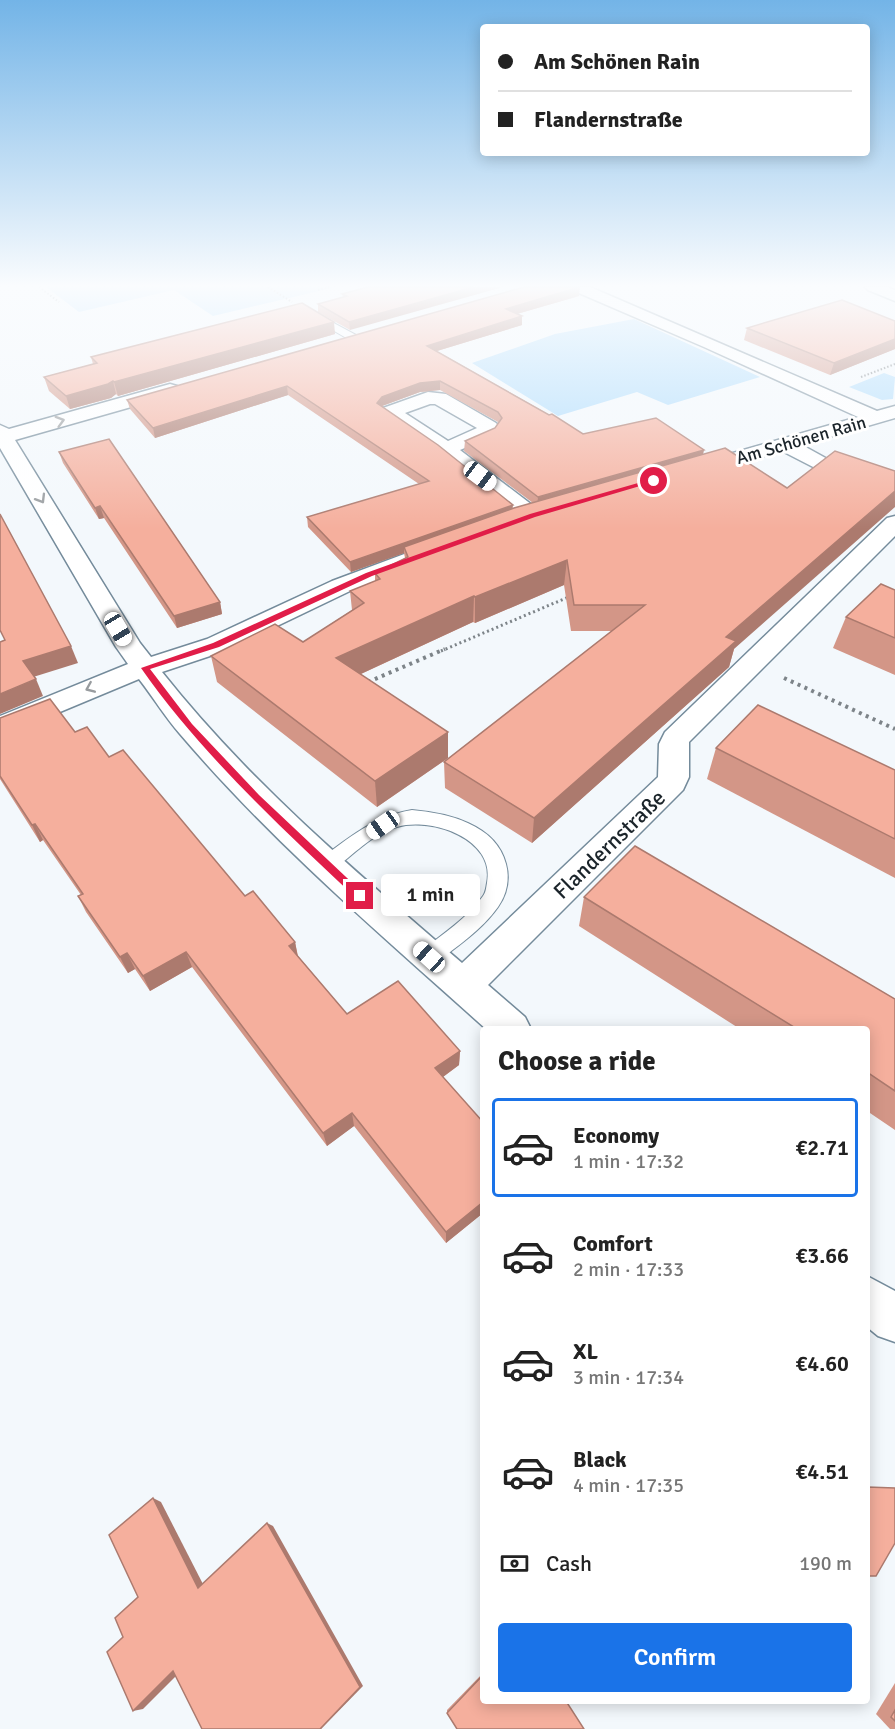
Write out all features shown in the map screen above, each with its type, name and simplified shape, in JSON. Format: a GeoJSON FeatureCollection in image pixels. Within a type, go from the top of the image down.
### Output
{"type":"FeatureCollection","features":[{"type":"Feature","properties":{"kind":"street"},"geometry":{"type":"LineString","coordinates":[[772,368],[886,415]]}},
{"type":"Feature","properties":{"kind":"street"},"geometry":{"type":"LineString","coordinates":[[192,384],[2,434],[129,647],[189,726],[265,807],[326,865],[508,1026]]}},
{"type":"Feature","properties":{"kind":"street","name":"Am Schönen Rain"},"geometry":{"type":"LineString","coordinates":[[679,474],[886,415]]}},
{"type":"Feature","properties":{"kind":"street"},"geometry":{"type":"LineString","coordinates":[[786,445],[824,465],[895,490]]}},
{"type":"Feature","properties":{"kind":"street"},"geometry":{"type":"LineString","coordinates":[[446,449],[532,516]]}},
{"type":"Feature","properties":{"kind":"street"},"geometry":{"type":"LineString","coordinates":[[504,526],[555,509]]}},
{"type":"Feature","properties":{"kind":"street","name":"Flandernstraße"},"geometry":{"type":"LineString","coordinates":[[462,987],[672,782],[675,774],[673,746],[675,739],[895,523]]}},
{"type":"Feature","properties":{"kind":"street"},"geometry":{"type":"LineString","coordinates":[[0,727],[109,680],[216,645],[341,586],[447,546]]}},
{"type":"Feature","properties":{"kind":"street"},"geometry":{"type":"LineString","coordinates":[[870,1301],[895,1318]]}},
{"type":"Feature","properties":{"kind":"lane"},"geometry":{"type":"LineString","coordinates":[[326,865],[383,825],[407,817],[431,818],[447,822],[473,834],[494,858],[498,872],[498,884],[494,896],[486,907],[429,957]]}},
{"type":"Feature","properties":{"kind":"path"},"geometry":{"type":"LineString","coordinates":[[364,683],[572,596]]}},
{"type":"Feature","properties":{"kind":"path"},"geometry":{"type":"LineString","coordinates":[[752,664],[895,729]]}},
{"type":"Feature","properties":{"kind":"shaded area"},"geometry":{"type":"Polygon","coordinates":[[[480,368],[740,368],[760,377],[668,405],[637,392],[558,416],[480,368]]]}},
{"type":"Feature","properties":{"kind":"shaded area"},"geometry":{"type":"Polygon","coordinates":[[[884,373],[895,377],[893,399],[882,400],[849,387],[884,373]]]}},
{"type":"Feature","properties":{"kind":"building"},"geometry":{"type":"Polygon","coordinates":[[[79,368],[166,368],[66,396],[44,377],[79,368]]]}},
{"type":"Feature","properties":{"kind":"building"},"geometry":{"type":"Polygon","coordinates":[[[241,368],[465,368],[549,415],[552,414],[583,434],[656,418],[704,450],[538,497],[465,441],[495,428],[502,418],[498,412],[440,381],[420,383],[382,397],[377,403],[438,445],[513,505],[350,562],[307,517],[429,481],[287,386],[153,428],[127,400],[241,368]]]}},
{"type":"Feature","properties":{"kind":"building"},"geometry":{"type":"Polygon","coordinates":[[[109,439],[220,602],[174,616],[100,506],[95,508],[59,452],[109,439]]]}},
{"type":"Feature","properties":{"kind":"building"},"geometry":{"type":"Polygon","coordinates":[[[725,448],[787,488],[835,451],[895,471],[895,491],[726,637],[736,641],[534,818],[444,762],[645,605],[574,605],[567,560],[474,596],[336,658],[448,732],[375,781],[211,656],[275,624],[303,642],[364,603],[350,591],[380,579],[375,573],[408,557],[404,547],[514,508],[725,448]]]}},
{"type":"Feature","properties":{"kind":"building"},"geometry":{"type":"Polygon","coordinates":[[[0,514],[71,646],[23,661],[36,679],[0,694],[0,642],[5,640],[0,630],[0,514]]]}},
{"type":"Feature","properties":{"kind":"building"},"geometry":{"type":"Polygon","coordinates":[[[881,584],[895,590],[895,638],[846,617],[881,584]]]}},
{"type":"Feature","properties":{"kind":"building"},"geometry":{"type":"Polygon","coordinates":[[[50,699],[75,732],[87,727],[109,757],[123,750],[245,896],[253,891],[295,942],[289,946],[347,1014],[398,981],[460,1051],[435,1068],[480,1119],[480,1204],[446,1232],[352,1113],[323,1133],[186,952],[143,976],[127,953],[120,957],[78,896],[83,894],[35,824],[32,825],[0,776],[0,718],[50,699]]]}},
{"type":"Feature","properties":{"kind":"building"},"geometry":{"type":"Polygon","coordinates":[[[758,705],[895,770],[895,839],[716,748],[758,705]]]}},
{"type":"Feature","properties":{"kind":"building"},"geometry":{"type":"Polygon","coordinates":[[[635,846],[895,999],[895,1091],[870,1074],[870,1026],[792,1026],[584,897],[635,846]]]}},
{"type":"Feature","properties":{"kind":"building"},"geometry":{"type":"Polygon","coordinates":[[[870,1487],[895,1488],[895,1543],[876,1576],[870,1576],[870,1487]]]}},
{"type":"Feature","properties":{"kind":"building"},"geometry":{"type":"Polygon","coordinates":[[[153,1498],[198,1588],[267,1523],[360,1687],[320,1729],[202,1729],[173,1671],[133,1711],[107,1652],[123,1637],[115,1618],[138,1597],[109,1535],[153,1498]]]}},
{"type":"Feature","properties":{"kind":"building"},"geometry":{"type":"Polygon","coordinates":[[[480,1678],[480,1704],[568,1704],[584,1729],[457,1729],[447,1713],[480,1678]]]}},
{"type":"Feature","properties":{"kind":"route"},"geometry":{"type":"LineString","coordinates":[[360,896],[255,797],[189,726],[145,668],[216,645],[369,575],[532,516],[654,481]]}}]}
